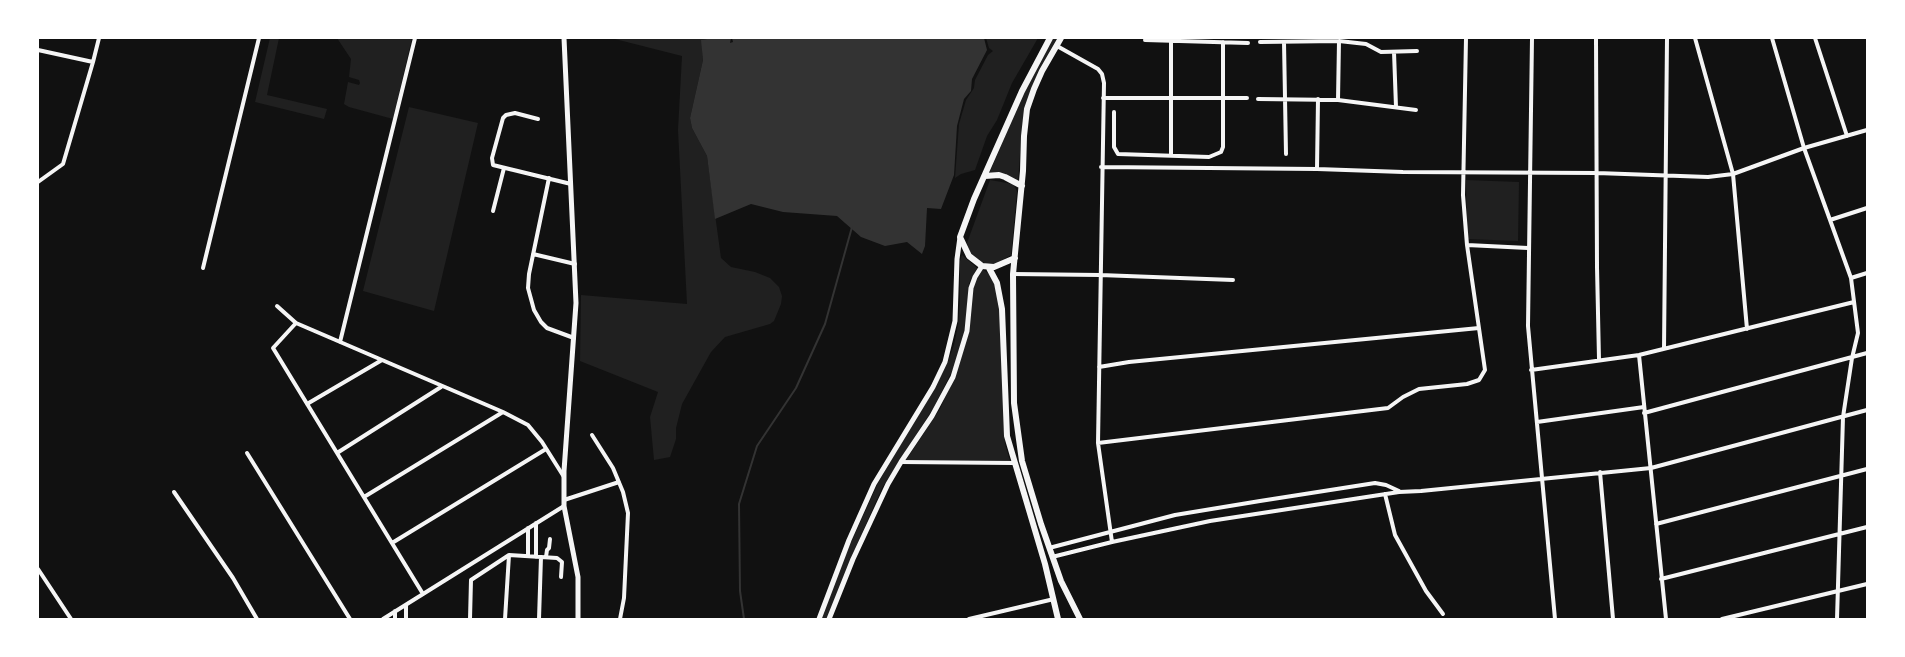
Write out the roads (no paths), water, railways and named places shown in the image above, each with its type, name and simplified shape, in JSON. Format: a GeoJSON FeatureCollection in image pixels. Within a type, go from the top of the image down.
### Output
{"type":"FeatureCollection","features":[{"type":"Feature","properties":{"kind":"main road"},"geometry":{"type":"LineString","coordinates":[[1015,258],[1001,265],[989,268],[982,266],[968,256],[960,237],[1028,79],[1050,38]]}},
{"type":"Feature","properties":{"kind":"main road"},"geometry":{"type":"LineString","coordinates":[[1061,38],[1042,71],[1027,109],[1024,136],[1022,186],[1013,274],[1015,419],[1022,461],[1049,548],[1060,581],[1080,619]]}},
{"type":"Feature","properties":{"kind":"main road"},"geometry":{"type":"LineString","coordinates":[[985,176],[999,175],[1022,186]]}},
{"type":"Feature","properties":{"kind":"main road"},"geometry":{"type":"LineString","coordinates":[[989,268],[997,284],[1002,309],[1005,424],[1014,463],[1054,599],[1058,619]]}},
{"type":"Feature","properties":{"kind":"street"},"geometry":{"type":"LineString","coordinates":[[38,182],[63,164],[99,38]]}},
{"type":"Feature","properties":{"kind":"street"},"geometry":{"type":"LineString","coordinates":[[203,268],[259,38]]}},
{"type":"Feature","properties":{"kind":"street"},"geometry":{"type":"LineString","coordinates":[[340,342],[415,38]]}},
{"type":"Feature","properties":{"kind":"street"},"geometry":{"type":"LineString","coordinates":[[564,38],[576,303],[564,478],[564,503],[578,578],[578,619]]}},
{"type":"Feature","properties":{"kind":"street"},"geometry":{"type":"LineString","coordinates":[[1098,443],[1388,408],[1403,397],[1418,389],[1474,383],[1479,380],[1485,370],[1467,245],[1463,195],[1466,38]]}},
{"type":"Feature","properties":{"kind":"street"},"geometry":{"type":"LineString","coordinates":[[1532,38],[1528,326],[1555,619]]}},
{"type":"Feature","properties":{"kind":"street"},"geometry":{"type":"LineString","coordinates":[[1596,38],[1599,359]]}},
{"type":"Feature","properties":{"kind":"street"},"geometry":{"type":"LineString","coordinates":[[1664,349],[1667,38]]}},
{"type":"Feature","properties":{"kind":"street"},"geometry":{"type":"LineString","coordinates":[[1694,38],[1733,174],[1747,329]]}},
{"type":"Feature","properties":{"kind":"street"},"geometry":{"type":"LineString","coordinates":[[1772,38],[1804,148],[1851,278],[1858,333],[1852,358],[1843,417],[1837,619]]}},
{"type":"Feature","properties":{"kind":"street"},"geometry":{"type":"LineString","coordinates":[[1815,38],[1847,136]]}},
{"type":"Feature","properties":{"kind":"street"},"geometry":{"type":"LineString","coordinates":[[1145,40],[1171,42],[1248,43]]}},
{"type":"Feature","properties":{"kind":"street"},"geometry":{"type":"LineString","coordinates":[[1338,100],[1339,41]]}},
{"type":"Feature","properties":{"kind":"street"},"geometry":{"type":"LineString","coordinates":[[1260,42],[1339,41],[1366,44],[1381,52],[1417,51]]}},
{"type":"Feature","properties":{"kind":"street"},"geometry":{"type":"LineString","coordinates":[[1171,42],[1171,155]]}},
{"type":"Feature","properties":{"kind":"street"},"geometry":{"type":"LineString","coordinates":[[1114,112],[1114,147],[1118,154],[1209,157],[1221,152],[1223,147],[1223,42]]}},
{"type":"Feature","properties":{"kind":"street"},"geometry":{"type":"LineString","coordinates":[[1284,42],[1286,154]]}},
{"type":"Feature","properties":{"kind":"street"},"geometry":{"type":"LineString","coordinates":[[1057,46],[1098,69],[1103,78],[1098,443],[1112,542]]}},
{"type":"Feature","properties":{"kind":"street"},"geometry":{"type":"LineString","coordinates":[[38,50],[93,62]]}},
{"type":"Feature","properties":{"kind":"street"},"geometry":{"type":"LineString","coordinates":[[1394,52],[1396,107]]}},
{"type":"Feature","properties":{"kind":"street"},"geometry":{"type":"LineString","coordinates":[[1103,98],[1247,98]]}},
{"type":"Feature","properties":{"kind":"street"},"geometry":{"type":"LineString","coordinates":[[1258,99],[1338,100],[1416,110]]}},
{"type":"Feature","properties":{"kind":"street"},"geometry":{"type":"LineString","coordinates":[[1317,169],[1318,100]]}},
{"type":"Feature","properties":{"kind":"street"},"geometry":{"type":"LineString","coordinates":[[538,119],[515,113],[506,114],[503,118],[492,162],[496,166],[571,184]]}},
{"type":"Feature","properties":{"kind":"street"},"geometry":{"type":"LineString","coordinates":[[1102,167],[1317,169],[1404,172],[1597,173],[1708,177],[1733,174],[1804,148],[1867,130]]}},
{"type":"Feature","properties":{"kind":"street"},"geometry":{"type":"LineString","coordinates":[[493,211],[504,168]]}},
{"type":"Feature","properties":{"kind":"street"},"geometry":{"type":"LineString","coordinates":[[549,178],[533,254],[528,288],[534,310],[541,322],[547,328],[574,338]]}},
{"type":"Feature","properties":{"kind":"street"},"geometry":{"type":"LineString","coordinates":[[1830,220],[1867,208]]}},
{"type":"Feature","properties":{"kind":"street"},"geometry":{"type":"LineString","coordinates":[[819,619],[849,540],[874,484],[933,387],[945,362],[955,321],[957,260],[960,237]]}},
{"type":"Feature","properties":{"kind":"street"},"geometry":{"type":"LineString","coordinates":[[1467,245],[1528,248]]}},
{"type":"Feature","properties":{"kind":"street"},"geometry":{"type":"LineString","coordinates":[[533,254],[575,264]]}},
{"type":"Feature","properties":{"kind":"street"},"geometry":{"type":"LineString","coordinates":[[829,619],[853,559],[888,484],[932,416],[953,377],[967,331],[971,288],[975,277],[982,266]]}},
{"type":"Feature","properties":{"kind":"street"},"geometry":{"type":"LineString","coordinates":[[1851,278],[1867,273]]}},
{"type":"Feature","properties":{"kind":"street"},"geometry":{"type":"LineString","coordinates":[[1013,274],[1100,275],[1233,280]]}},
{"type":"Feature","properties":{"kind":"street"},"geometry":{"type":"LineString","coordinates":[[1531,370],[1599,359],[1639,355],[1854,302]]}},
{"type":"Feature","properties":{"kind":"street"},"geometry":{"type":"LineString","coordinates":[[277,306],[296,323],[441,387],[502,412],[528,426],[546,449],[564,478]]}},
{"type":"Feature","properties":{"kind":"street"},"geometry":{"type":"LineString","coordinates":[[296,323],[273,348],[423,594]]}},
{"type":"Feature","properties":{"kind":"street"},"geometry":{"type":"LineString","coordinates":[[1099,367],[1129,362],[1479,328]]}},
{"type":"Feature","properties":{"kind":"street"},"geometry":{"type":"LineString","coordinates":[[1644,413],[1867,353]]}},
{"type":"Feature","properties":{"kind":"street"},"geometry":{"type":"LineString","coordinates":[[1639,355],[1644,413],[1652,468],[1661,579],[1666,619]]}},
{"type":"Feature","properties":{"kind":"street"},"geometry":{"type":"LineString","coordinates":[[307,404],[382,360]]}},
{"type":"Feature","properties":{"kind":"street"},"geometry":{"type":"LineString","coordinates":[[337,452],[441,387]]}},
{"type":"Feature","properties":{"kind":"street"},"geometry":{"type":"LineString","coordinates":[[1537,422],[1644,407]]}},
{"type":"Feature","properties":{"kind":"street"},"geometry":{"type":"LineString","coordinates":[[1052,557],[1112,542],[1210,521],[1385,494],[1652,468],[1867,410]]}},
{"type":"Feature","properties":{"kind":"street"},"geometry":{"type":"LineString","coordinates":[[364,497],[502,412]]}},
{"type":"Feature","properties":{"kind":"street"},"geometry":{"type":"LineString","coordinates":[[592,435],[613,468],[626,502],[628,524],[624,598],[620,619]]}},
{"type":"Feature","properties":{"kind":"street"},"geometry":{"type":"LineString","coordinates":[[392,543],[546,449]]}},
{"type":"Feature","properties":{"kind":"street"},"geometry":{"type":"LineString","coordinates":[[247,453],[350,619]]}},
{"type":"Feature","properties":{"kind":"street"},"geometry":{"type":"LineString","coordinates":[[901,462],[1014,463]]}},
{"type":"Feature","properties":{"kind":"street"},"geometry":{"type":"LineString","coordinates":[[1656,524],[1867,469]]}},
{"type":"Feature","properties":{"kind":"street"},"geometry":{"type":"LineString","coordinates":[[1600,472],[1612,619]]}},
{"type":"Feature","properties":{"kind":"street"},"geometry":{"type":"LineString","coordinates":[[383,619],[536,523],[564,503],[619,482]]}},
{"type":"Feature","properties":{"kind":"street"},"geometry":{"type":"LineString","coordinates":[[1049,548],[1198,511],[1375,483],[1386,485],[1399,492]]}},
{"type":"Feature","properties":{"kind":"street"},"geometry":{"type":"LineString","coordinates":[[174,492],[233,578],[257,619]]}},
{"type":"Feature","properties":{"kind":"street"},"geometry":{"type":"LineString","coordinates":[[1385,494],[1395,535],[1426,591],[1443,614]]}},
{"type":"Feature","properties":{"kind":"street"},"geometry":{"type":"LineString","coordinates":[[536,523],[536,557]]}},
{"type":"Feature","properties":{"kind":"street"},"geometry":{"type":"LineString","coordinates":[[1661,579],[1867,527]]}},
{"type":"Feature","properties":{"kind":"street"},"geometry":{"type":"LineString","coordinates":[[528,528],[528,556]]}},
{"type":"Feature","properties":{"kind":"street"},"geometry":{"type":"LineString","coordinates":[[539,619],[544,557],[547,550],[550,548],[550,538]]}},
{"type":"Feature","properties":{"kind":"street"},"geometry":{"type":"LineString","coordinates":[[505,619],[509,555]]}},
{"type":"Feature","properties":{"kind":"street"},"geometry":{"type":"LineString","coordinates":[[470,619],[471,580],[509,555],[560,559],[562,562],[561,577]]}},
{"type":"Feature","properties":{"kind":"street"},"geometry":{"type":"LineString","coordinates":[[38,569],[71,619]]}},
{"type":"Feature","properties":{"kind":"street"},"geometry":{"type":"LineString","coordinates":[[1722,619],[1867,584]]}},
{"type":"Feature","properties":{"kind":"street"},"geometry":{"type":"LineString","coordinates":[[969,619],[1054,599]]}},
{"type":"Feature","properties":{"kind":"street"},"geometry":{"type":"LineString","coordinates":[[406,604],[406,619]]}},
{"type":"Feature","properties":{"kind":"street"},"geometry":{"type":"LineString","coordinates":[[395,611],[395,619]]}},
{"type":"Feature","properties":{"kind":"street"},"geometry":{"type":"LineString","coordinates":[[994,613],[996,619]]}},
{"type":"Feature","properties":{"kind":"waterway"},"geometry":{"type":"LineString","coordinates":[[744,619],[740,591],[739,504],[757,446],[796,388],[825,324],[852,227]]}}]}
